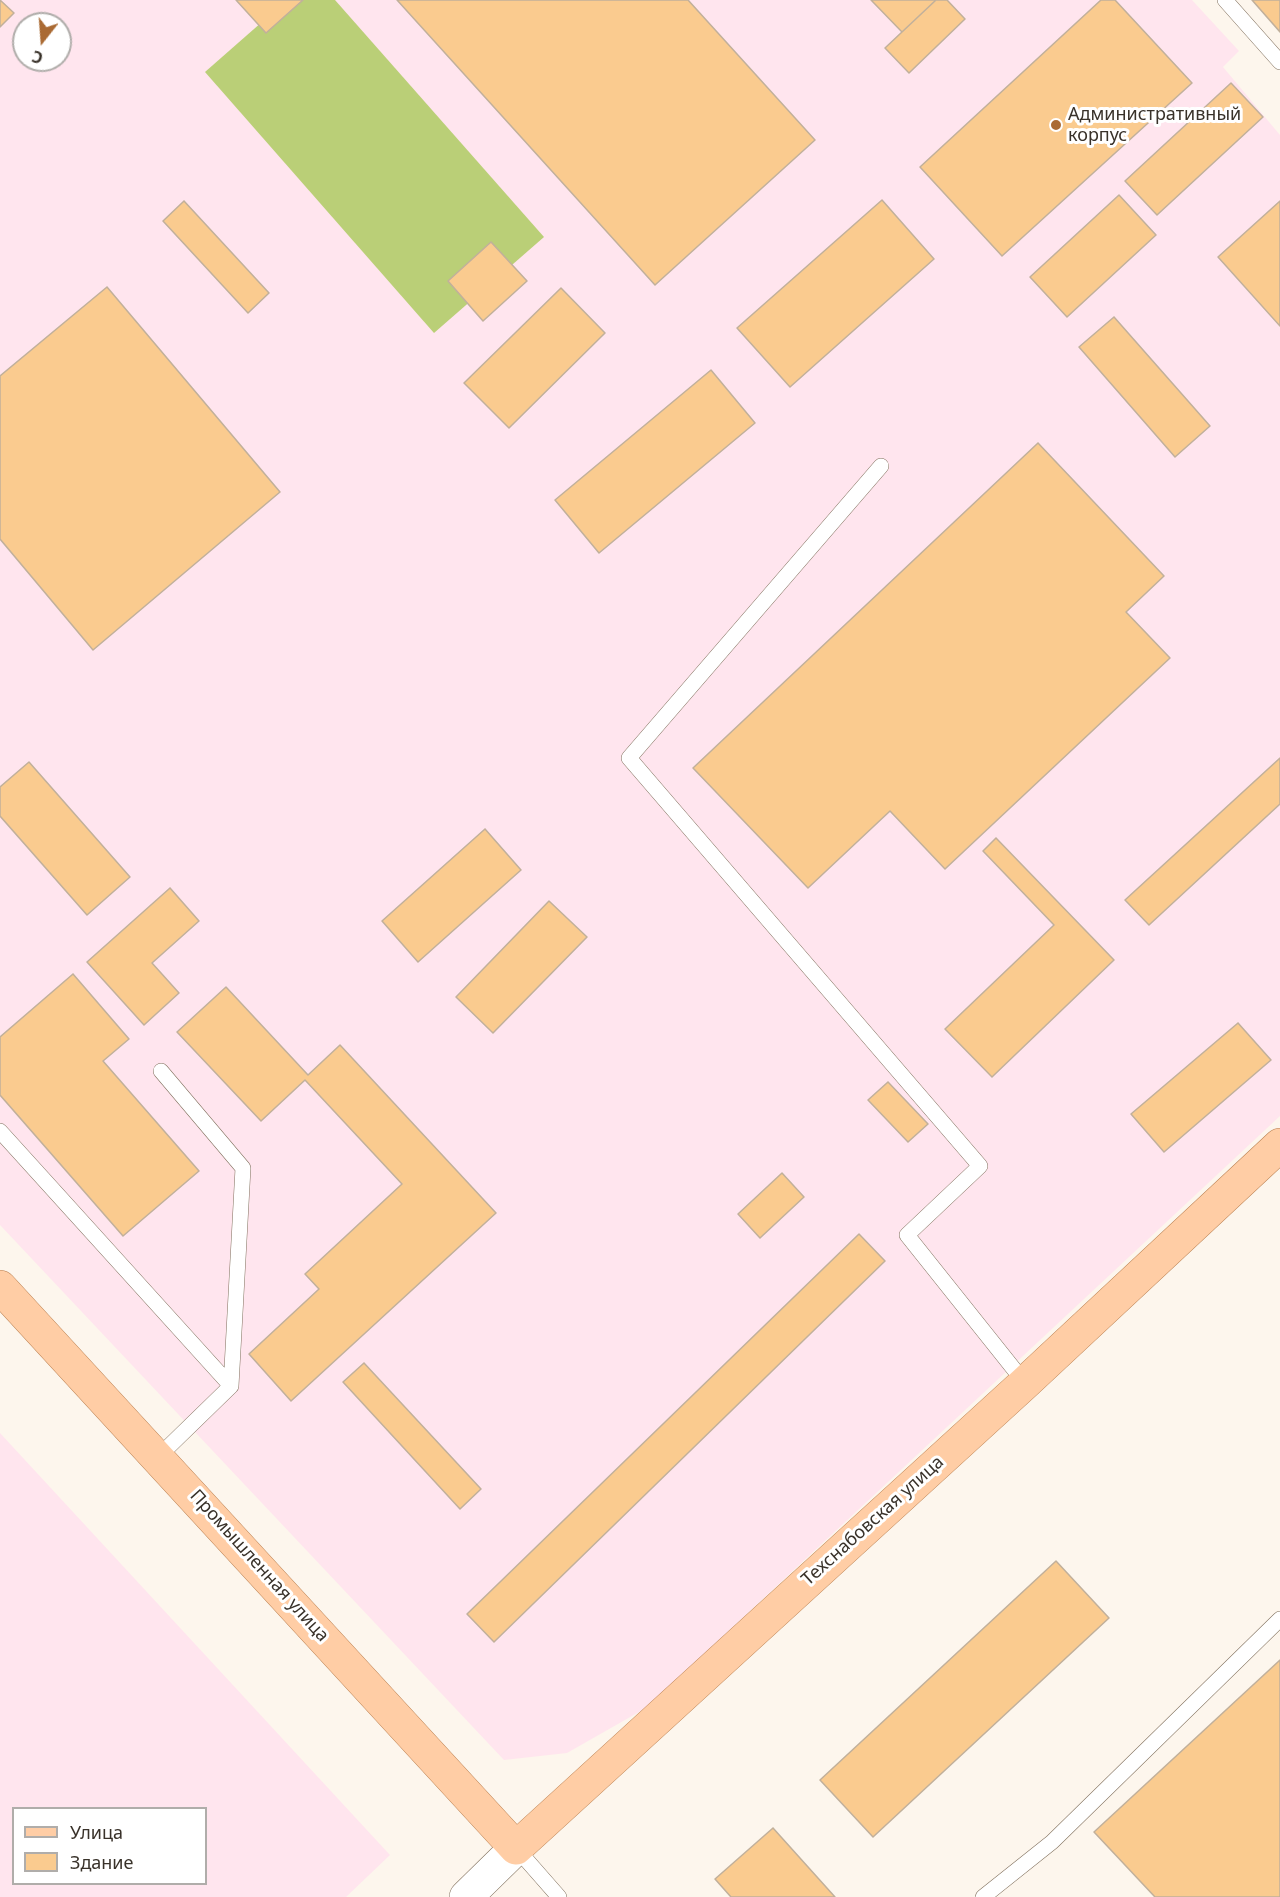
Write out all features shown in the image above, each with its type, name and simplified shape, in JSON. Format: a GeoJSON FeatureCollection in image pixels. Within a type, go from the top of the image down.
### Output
{"type":"FeatureCollection","features":[{"type":"Feature","properties":{"kind":"main road","name":"Техснабовская улица"},"geometry":{"type":"LineString","coordinates":[[516,1848],[1025,1383],[1280,1145]]}},
{"type":"Feature","properties":{"kind":"main road","name":"Промышленная улица"},"geometry":{"type":"LineString","coordinates":[[0,1287],[159,1457],[516,1848]]}},
{"type":"Feature","properties":{"kind":"street","name":"Техснабовская улица"},"geometry":{"type":"LineString","coordinates":[[466,1897],[516,1848]]}},
{"type":"Feature","properties":{"kind":"lane"},"geometry":{"type":"LineString","coordinates":[[1225,0],[1280,62]]}},
{"type":"Feature","properties":{"kind":"lane"},"geometry":{"type":"LineString","coordinates":[[881,466],[629,758],[980,1166],[907,1235],[1025,1383]]}},
{"type":"Feature","properties":{"kind":"lane"},"geometry":{"type":"LineString","coordinates":[[159,1457],[231,1386],[243,1168],[161,1071]]}},
{"type":"Feature","properties":{"kind":"lane"},"geometry":{"type":"LineString","coordinates":[[0,1131],[231,1386]]}},
{"type":"Feature","properties":{"kind":"lane"},"geometry":{"type":"LineString","coordinates":[[983,1897],[1052,1842],[1280,1618]]}},
{"type":"Feature","properties":{"kind":"lane"},"geometry":{"type":"LineString","coordinates":[[516,1848],[559,1897]]}},
{"type":"Feature","properties":{"kind":"shaded area"},"geometry":{"type":"Polygon","coordinates":[[[0,0],[1192,0],[1239,51],[1223,67],[1280,135],[1280,1116],[646,1708],[567,1753],[504,1760],[0,1225],[0,0]]]}},
{"type":"Feature","properties":{"kind":"shaded area"},"geometry":{"type":"Polygon","coordinates":[[[0,1433],[390,1855],[346,1897],[0,1897],[0,1433]]]}},
{"type":"Feature","properties":{"kind":"green space"},"geometry":{"type":"Polygon","coordinates":[[[287,0],[335,0],[544,237],[434,333],[205,72],[287,0]]]}},
{"type":"Feature","properties":{"kind":"building"},"geometry":{"type":"Polygon","coordinates":[[[0,0],[13,12],[0,27],[0,0]]]}},
{"type":"Feature","properties":{"kind":"building"},"geometry":{"type":"Polygon","coordinates":[[[236,0],[303,0],[266,33],[236,0]]]}},
{"type":"Feature","properties":{"kind":"building"},"geometry":{"type":"Polygon","coordinates":[[[397,0],[688,0],[815,140],[655,285],[397,0]]]}},
{"type":"Feature","properties":{"kind":"building"},"geometry":{"type":"Polygon","coordinates":[[[871,0],[936,0],[902,32],[871,0]]]}},
{"type":"Feature","properties":{"kind":"building"},"geometry":{"type":"Polygon","coordinates":[[[936,0],[947,0],[965,19],[909,73],[885,48],[936,0]]]}},
{"type":"Feature","properties":{"kind":"building","name":"Административный корпус"},"geometry":{"type":"Polygon","coordinates":[[[1101,0],[1115,0],[1192,83],[1002,256],[920,167],[1101,0]]]}},
{"type":"Feature","properties":{"kind":"building"},"geometry":{"type":"Polygon","coordinates":[[[1252,0],[1280,0],[1280,32],[1252,0]]]}},
{"type":"Feature","properties":{"kind":"building"},"geometry":{"type":"Polygon","coordinates":[[[1231,83],[1263,117],[1157,215],[1125,181],[1231,83]]]}},
{"type":"Feature","properties":{"kind":"building"},"geometry":{"type":"Polygon","coordinates":[[[1119,195],[1156,235],[1067,317],[1030,277],[1119,195]]]}},
{"type":"Feature","properties":{"kind":"building"},"geometry":{"type":"Polygon","coordinates":[[[882,200],[934,259],[790,387],[737,328],[882,200]]]}},
{"type":"Feature","properties":{"kind":"building"},"geometry":{"type":"Polygon","coordinates":[[[184,201],[269,293],[248,313],[163,221],[184,201]]]}},
{"type":"Feature","properties":{"kind":"building"},"geometry":{"type":"Polygon","coordinates":[[[1280,201],[1280,326],[1218,257],[1280,201]]]}},
{"type":"Feature","properties":{"kind":"building"},"geometry":{"type":"Polygon","coordinates":[[[491,242],[527,281],[483,321],[448,281],[491,242]]]}},
{"type":"Feature","properties":{"kind":"building"},"geometry":{"type":"Polygon","coordinates":[[[107,287],[280,492],[93,650],[0,539],[0,376],[107,287]]]}},
{"type":"Feature","properties":{"kind":"building"},"geometry":{"type":"Polygon","coordinates":[[[561,288],[605,333],[509,428],[464,383],[561,288]]]}},
{"type":"Feature","properties":{"kind":"building"},"geometry":{"type":"Polygon","coordinates":[[[1114,317],[1210,426],[1175,457],[1079,347],[1114,317]]]}},
{"type":"Feature","properties":{"kind":"building"},"geometry":{"type":"Polygon","coordinates":[[[711,370],[755,423],[599,553],[555,500],[711,370]]]}},
{"type":"Feature","properties":{"kind":"building"},"geometry":{"type":"Polygon","coordinates":[[[1038,443],[1164,576],[1126,612],[1170,658],[945,869],[890,811],[808,888],[693,768],[1038,443]]]}},
{"type":"Feature","properties":{"kind":"building"},"geometry":{"type":"Polygon","coordinates":[[[1280,758],[1280,804],[1149,925],[1125,900],[1280,758]]]}},
{"type":"Feature","properties":{"kind":"building"},"geometry":{"type":"Polygon","coordinates":[[[29,762],[130,877],[87,915],[0,816],[0,787],[29,762]]]}},
{"type":"Feature","properties":{"kind":"building"},"geometry":{"type":"Polygon","coordinates":[[[485,829],[521,870],[418,962],[382,921],[485,829]]]}},
{"type":"Feature","properties":{"kind":"building"},"geometry":{"type":"Polygon","coordinates":[[[996,838],[1114,960],[992,1077],[945,1029],[1054,925],[983,851],[996,838]]]}},
{"type":"Feature","properties":{"kind":"building"},"geometry":{"type":"Polygon","coordinates":[[[170,888],[199,921],[152,963],[179,993],[144,1025],[87,962],[170,888]]]}},
{"type":"Feature","properties":{"kind":"building"},"geometry":{"type":"Polygon","coordinates":[[[549,901],[587,937],[493,1033],[456,997],[549,901]]]}},
{"type":"Feature","properties":{"kind":"building"},"geometry":{"type":"Polygon","coordinates":[[[73,974],[129,1039],[103,1061],[199,1171],[123,1236],[0,1095],[0,1037],[73,974]]]}},
{"type":"Feature","properties":{"kind":"building"},"geometry":{"type":"Polygon","coordinates":[[[226,987],[308,1075],[340,1045],[496,1213],[291,1401],[249,1354],[319,1289],[305,1274],[402,1184],[305,1080],[261,1121],[177,1032],[226,987]]]}},
{"type":"Feature","properties":{"kind":"building"},"geometry":{"type":"Polygon","coordinates":[[[1238,1023],[1271,1060],[1164,1152],[1131,1114],[1238,1023]]]}},
{"type":"Feature","properties":{"kind":"building"},"geometry":{"type":"Polygon","coordinates":[[[888,1082],[928,1124],[908,1142],[868,1100],[888,1082]]]}},
{"type":"Feature","properties":{"kind":"building"},"geometry":{"type":"Polygon","coordinates":[[[782,1173],[804,1197],[760,1238],[738,1214],[782,1173]]]}},
{"type":"Feature","properties":{"kind":"building"},"geometry":{"type":"Polygon","coordinates":[[[859,1234],[885,1261],[494,1642],[467,1614],[859,1234]]]}},
{"type":"Feature","properties":{"kind":"building"},"geometry":{"type":"Polygon","coordinates":[[[364,1363],[481,1489],[460,1509],[343,1382],[364,1363]]]}},
{"type":"Feature","properties":{"kind":"building"},"geometry":{"type":"Polygon","coordinates":[[[1056,1561],[1109,1618],[873,1837],[820,1780],[1056,1561]]]}},
{"type":"Feature","properties":{"kind":"building"},"geometry":{"type":"Polygon","coordinates":[[[1280,1660],[1280,1897],[1155,1897],[1094,1832],[1280,1660]]]}},
{"type":"Feature","properties":{"kind":"building"},"geometry":{"type":"Polygon","coordinates":[[[773,1828],[835,1897],[731,1897],[715,1879],[773,1828]]]}},
{"type":"Feature","properties":{"kind":"place","name":"Административный корпус"},"geometry":{"type":"Point","coordinates":[1056,125]}}]}
